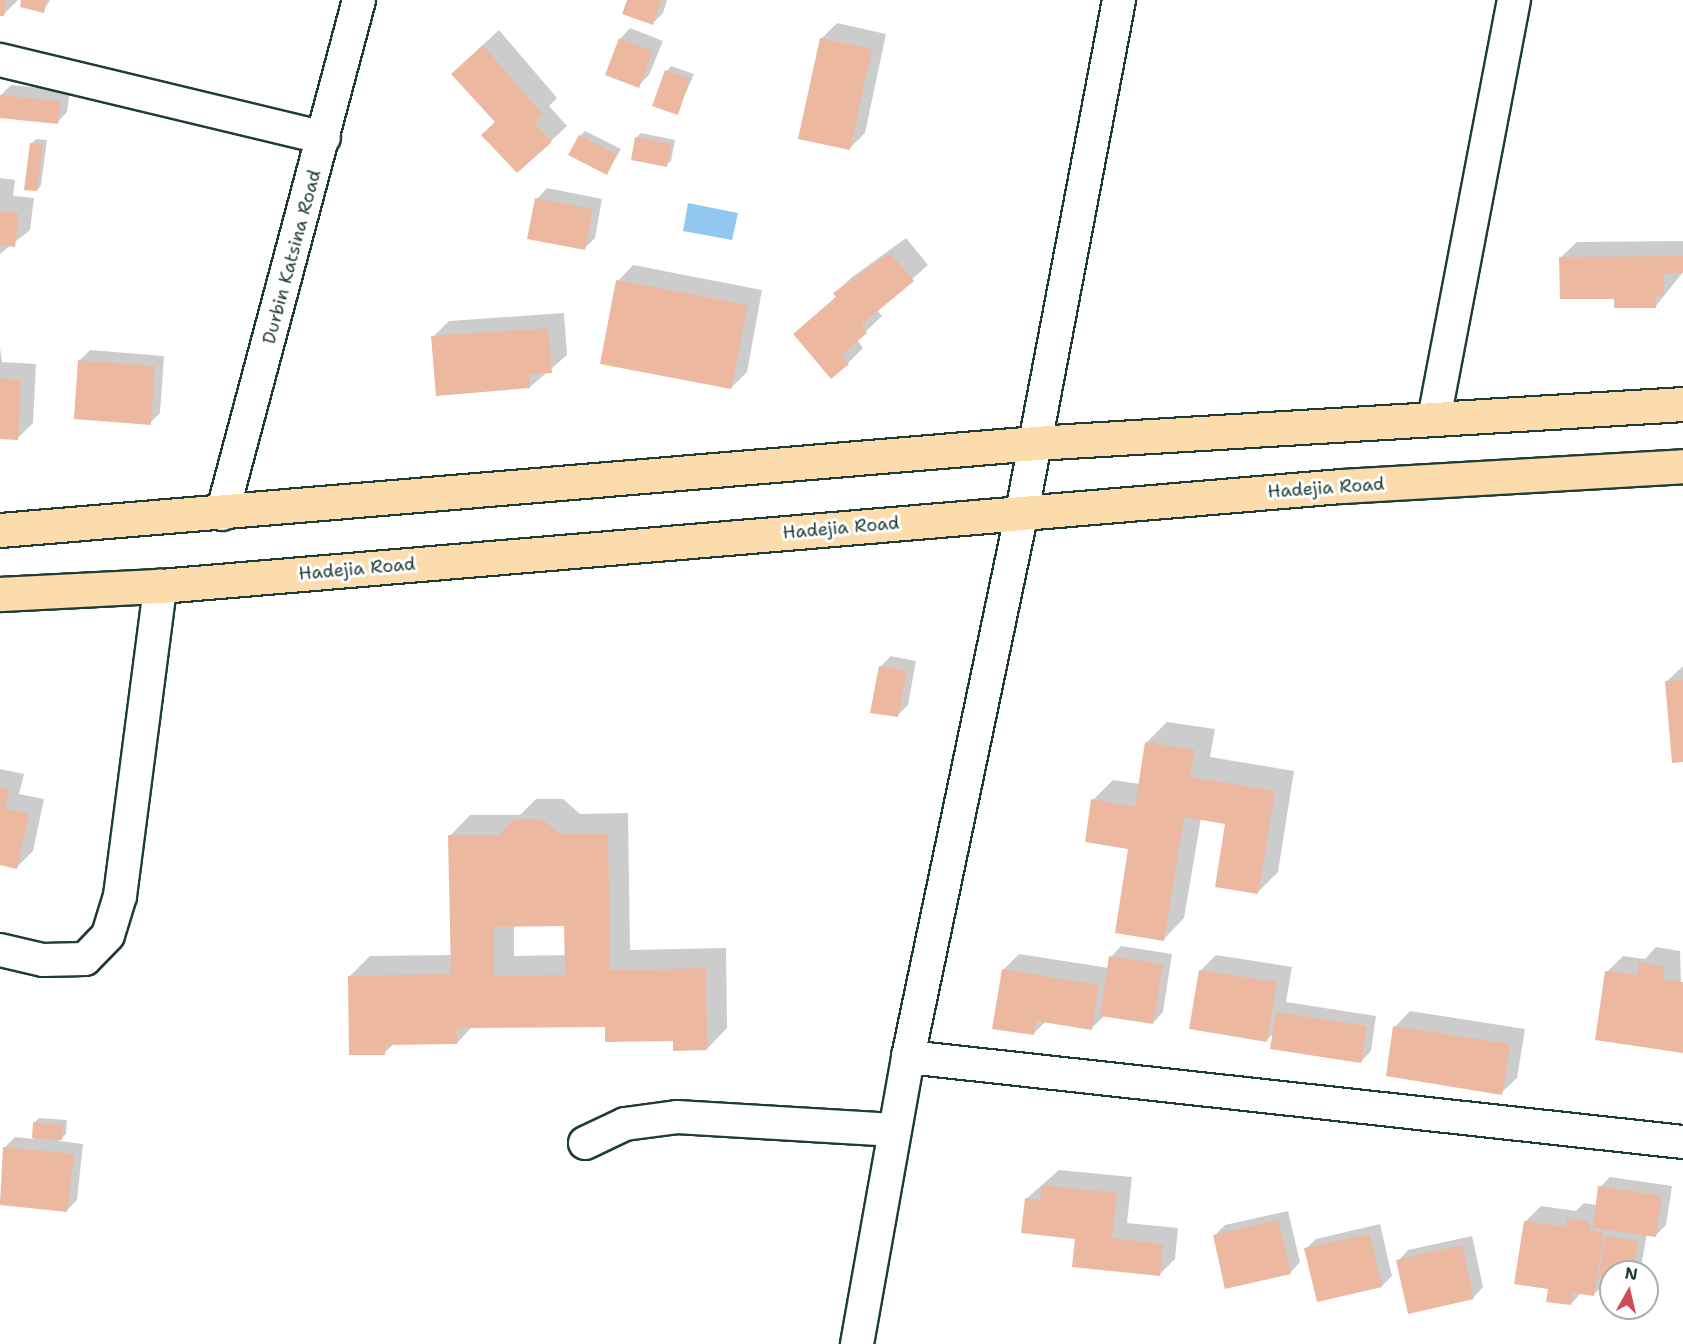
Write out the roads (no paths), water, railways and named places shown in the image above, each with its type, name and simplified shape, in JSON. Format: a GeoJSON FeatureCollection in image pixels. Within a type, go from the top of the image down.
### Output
{"type":"FeatureCollection","features":[{"type":"Feature","properties":{"kind":"main road"},"geometry":{"type":"LineString","coordinates":[[0,530],[222,514],[1035,443],[1683,404]]}},
{"type":"Feature","properties":{"kind":"main road","name":"Hadejia Road"},"geometry":{"type":"LineString","coordinates":[[0,594],[160,586],[1341,486],[1683,466]]}},
{"type":"Feature","properties":{"kind":"street","name":"Durbin Katsina Road"},"geometry":{"type":"LineString","coordinates":[[222,514],[359,0]]}},
{"type":"Feature","properties":{"kind":"street"},"geometry":{"type":"LineString","coordinates":[[857,1344],[908,1057],[1022,512],[1119,0]]}},
{"type":"Feature","properties":{"kind":"street"},"geometry":{"type":"LineString","coordinates":[[1434,419],[1514,0]]}},
{"type":"Feature","properties":{"kind":"street"},"geometry":{"type":"LineString","coordinates":[[0,60],[324,138]]}},
{"type":"Feature","properties":{"kind":"street"},"geometry":{"type":"LineString","coordinates":[[0,950],[43,960],[85,959],[108,935],[120,896],[160,586]]}},
{"type":"Feature","properties":{"kind":"street"},"geometry":{"type":"LineString","coordinates":[[908,1057],[1683,1142]]}},
{"type":"Feature","properties":{"kind":"street"},"geometry":{"type":"LineString","coordinates":[[585,1143],[624,1124],[677,1117],[895,1130]]}},
{"type":"Feature","properties":{"kind":"water"},"geometry":{"type":"Polygon","coordinates":[[[688,203],[738,213],[732,240],[683,231],[688,203]]]}}]}
